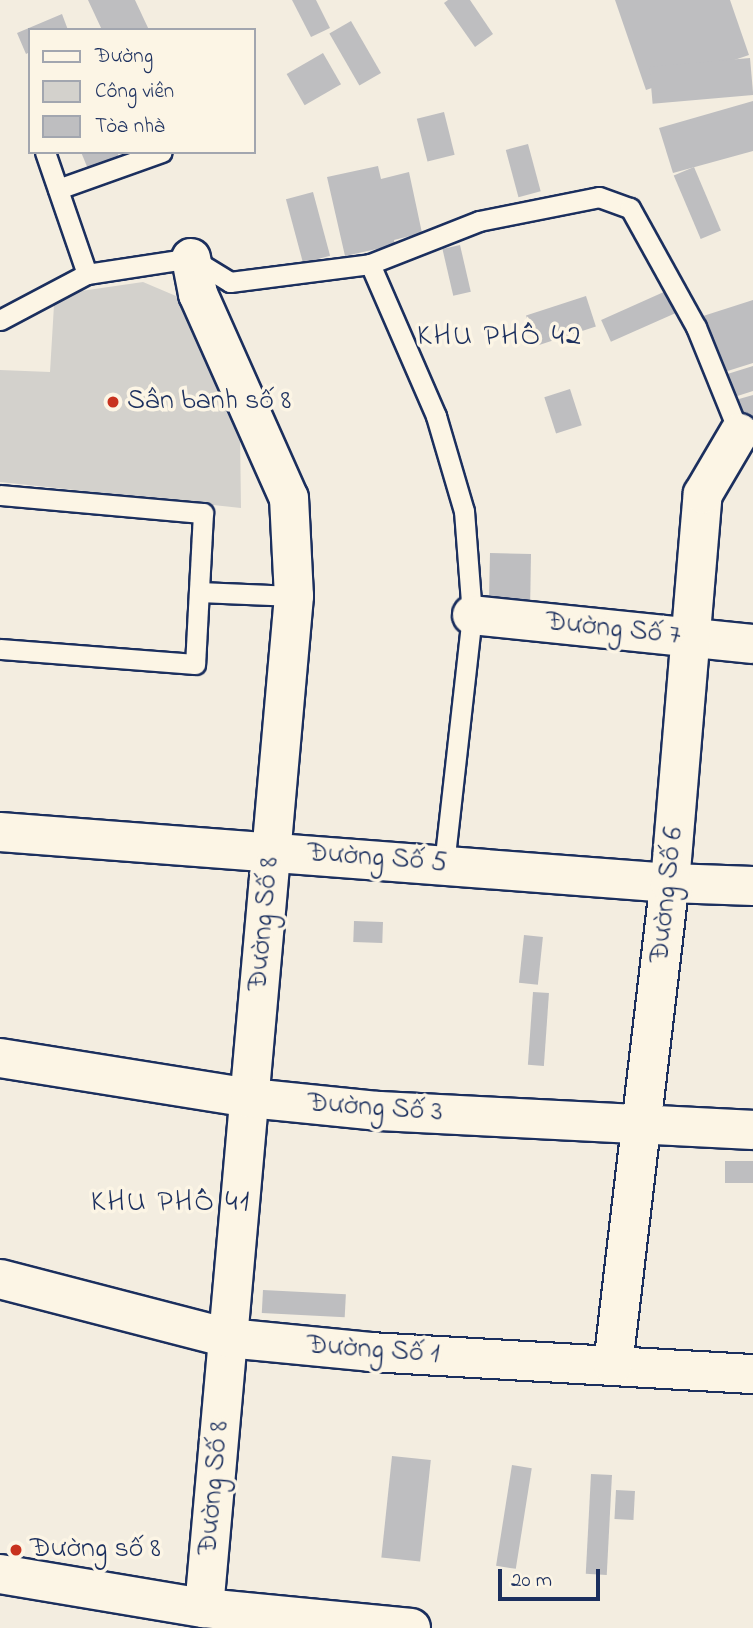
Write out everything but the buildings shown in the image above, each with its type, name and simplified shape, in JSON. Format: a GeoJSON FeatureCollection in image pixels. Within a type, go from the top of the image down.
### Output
{"type":"FeatureCollection","features":[{"type":"Feature","properties":{"kind":"street","name":"Đường Số 8"},"geometry":{"type":"LineString","coordinates":[[191,258],[198,294],[289,498],[294,596],[204,1608]]}},
{"type":"Feature","properties":{"kind":"street","name":"Đường Số 6"},"geometry":{"type":"LineString","coordinates":[[613,1365],[670,883],[704,494],[739,433]]}},
{"type":"Feature","properties":{"kind":"street","name":"Đường Số 7"},"geometry":{"type":"LineString","coordinates":[[472,615],[753,644]]}},
{"type":"Feature","properties":{"kind":"street","name":"Đường Số 5"},"geometry":{"type":"LineString","coordinates":[[0,832],[670,883],[753,886]]}},
{"type":"Feature","properties":{"kind":"street","name":"Đường Số 3"},"geometry":{"type":"LineString","coordinates":[[0,1058],[250,1098],[379,1111],[753,1130]]}},
{"type":"Feature","properties":{"kind":"street","name":"Đường Số 1"},"geometry":{"type":"LineString","coordinates":[[0,1279],[228,1338],[370,1352],[753,1374]]}},
{"type":"Feature","properties":{"kind":"street"},"geometry":{"type":"LineString","coordinates":[[0,1574],[204,1608],[411,1628]]}},
{"type":"Feature","properties":{"kind":"lane"},"geometry":{"type":"LineString","coordinates":[[47,154],[87,274]]}},
{"type":"Feature","properties":{"kind":"lane"},"geometry":{"type":"LineString","coordinates":[[58,189],[156,154]]}},
{"type":"Feature","properties":{"kind":"lane"},"geometry":{"type":"LineString","coordinates":[[0,320],[87,274],[191,258],[230,282],[370,264],[479,221],[599,197],[630,208],[696,327],[739,433]]}},
{"type":"Feature","properties":{"kind":"lane"},"geometry":{"type":"LineString","coordinates":[[370,264],[436,416],[464,511],[472,615],[444,864]]}},
{"type":"Feature","properties":{"kind":"lane"},"geometry":{"type":"LineString","coordinates":[[0,495],[203,513],[195,664],[0,649]]}},
{"type":"Feature","properties":{"kind":"lane"},"geometry":{"type":"LineString","coordinates":[[200,592],[294,596]]}},
{"type":"Feature","properties":{"kind":"green space","name":"Sân banh số 8"},"geometry":{"type":"Polygon","coordinates":[[[143,282],[176,296],[240,432],[241,508],[0,482],[0,370],[50,372],[54,305],[67,293],[143,282]]]}},
{"type":"Feature","properties":{"kind":"place","name":"Sân banh số 8"},"geometry":{"type":"Point","coordinates":[113,402]}},
{"type":"Feature","properties":{"kind":"place","name":"Đường số 8"},"geometry":{"type":"Point","coordinates":[16,1550]}},
{"type":"Feature","properties":{"kind":"district","name":"KHU PHỐ 42"},"geometry":{"type":"Point","coordinates":[500,337]}},
{"type":"Feature","properties":{"kind":"district","name":"KHU PHỐ 41"},"geometry":{"type":"Point","coordinates":[171,1203]}}]}
